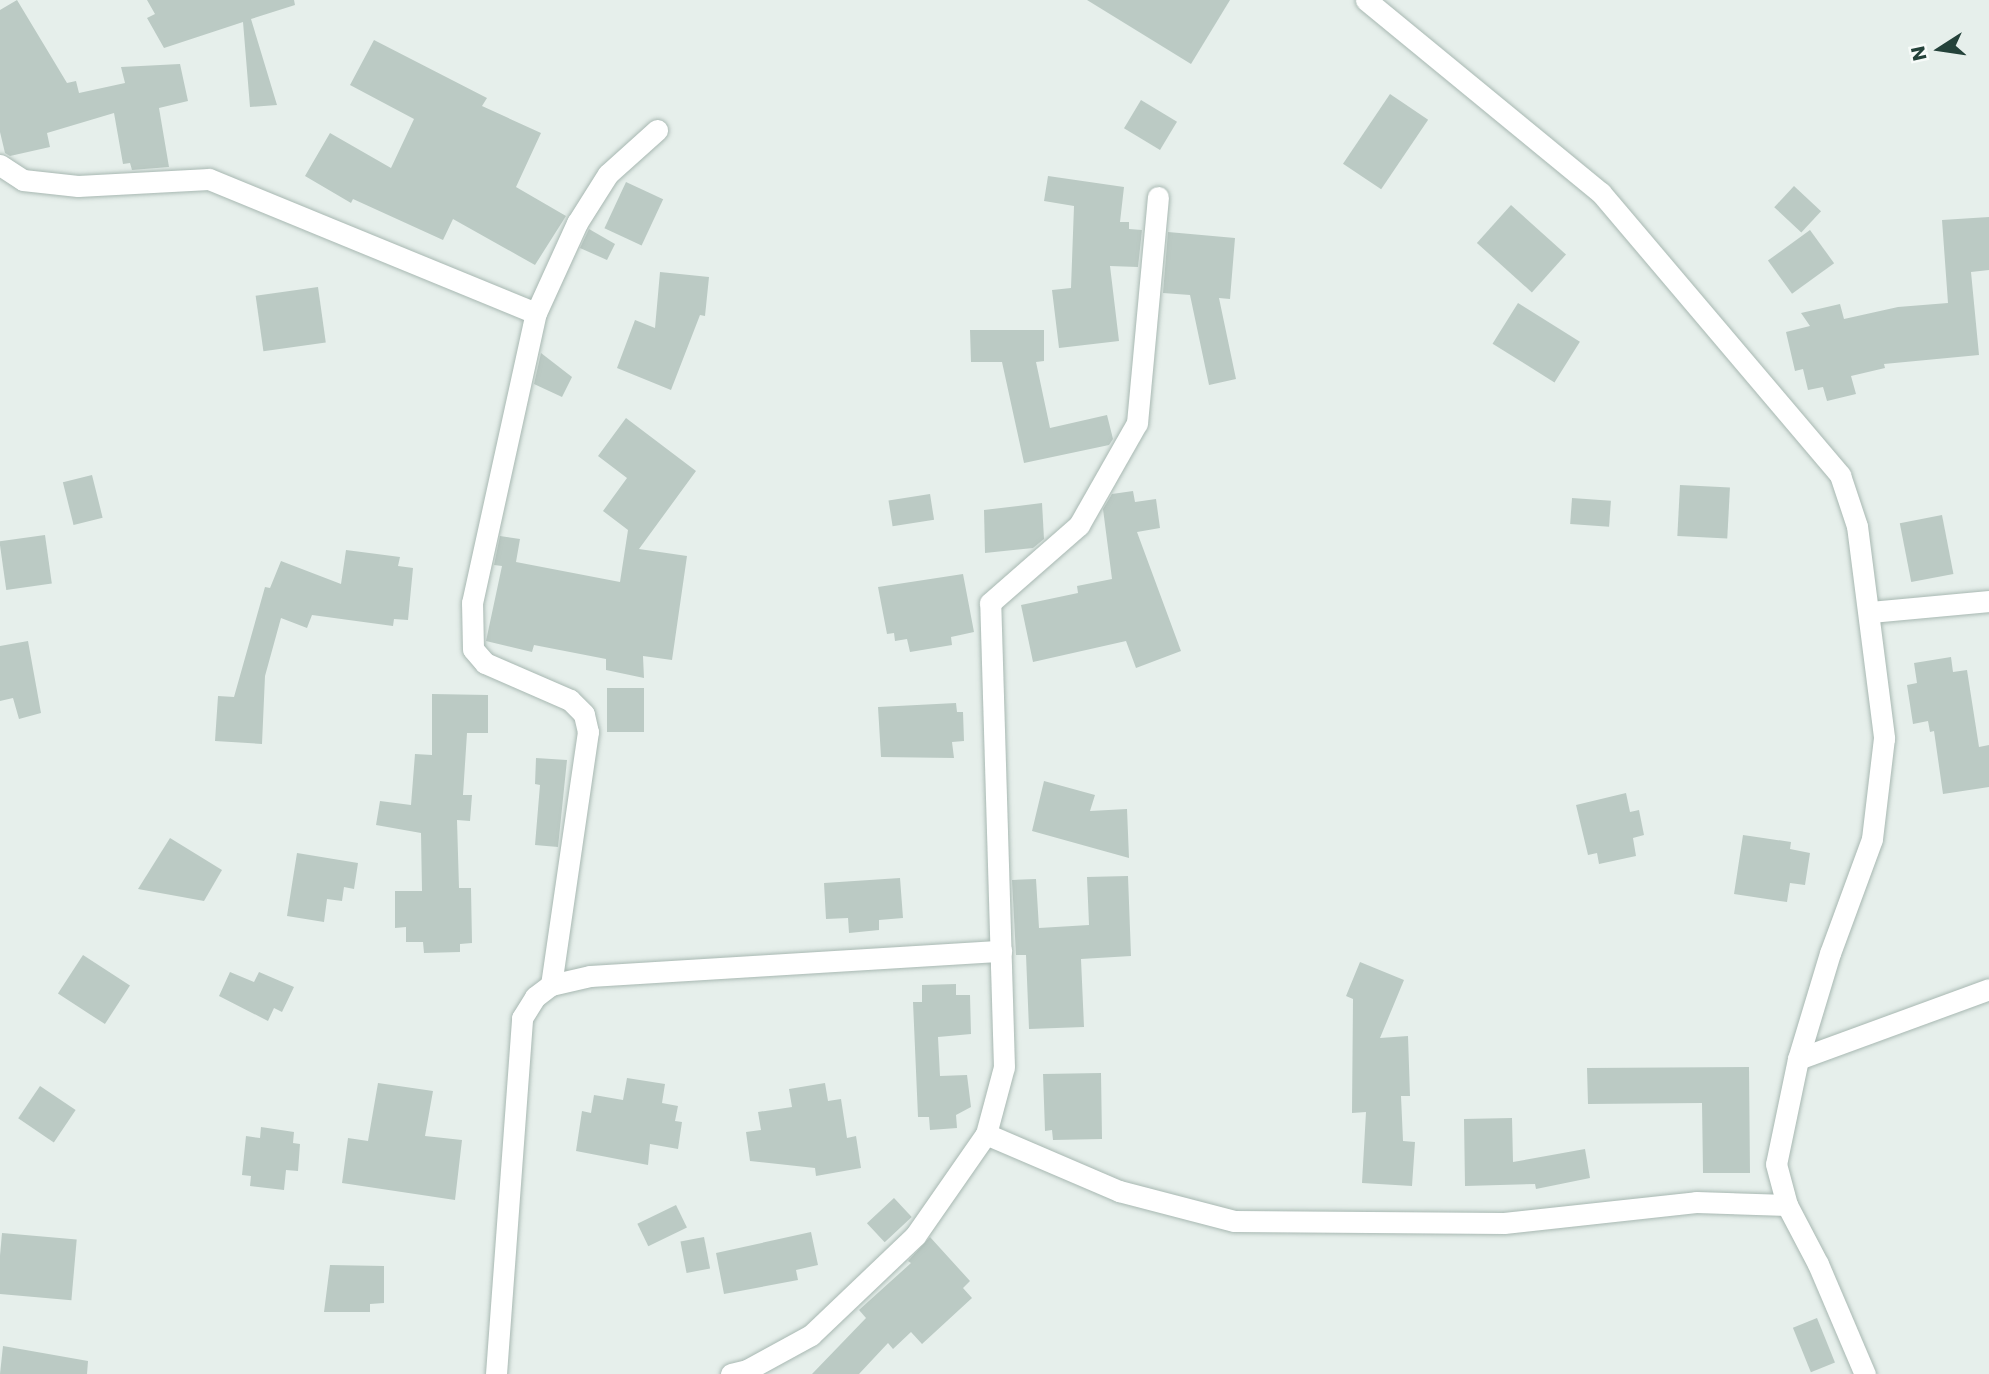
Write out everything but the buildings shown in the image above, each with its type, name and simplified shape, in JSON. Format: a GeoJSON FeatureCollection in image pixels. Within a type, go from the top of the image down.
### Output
{"type":"FeatureCollection","features":[{"type":"Feature","properties":{"kind":"street"},"geometry":{"type":"LineString","coordinates":[[1366,0],[1601,194],[1810,436],[1840,475],[1857,526],[1884,738],[1872,839],[1830,953],[1798,1059],[1776,1164],[1787,1205],[1865,1374]]}},
{"type":"Feature","properties":{"kind":"street"},"geometry":{"type":"LineString","coordinates":[[551,985],[589,732],[584,714],[570,699],[485,663],[473,649],[472,614],[536,313],[578,223],[608,174],[657,130]]}},
{"type":"Feature","properties":{"kind":"street"},"geometry":{"type":"LineString","coordinates":[[0,165],[23,180],[78,186],[209,178],[536,313]]}},
{"type":"Feature","properties":{"kind":"street"},"geometry":{"type":"LineString","coordinates":[[731,1374],[747,1370],[811,1335],[915,1236],[986,1134],[1004,1067],[990,603],[1079,525],[1137,423],[1158,197]]}},
{"type":"Feature","properties":{"kind":"street"},"geometry":{"type":"LineString","coordinates":[[1870,612],[1989,601]]}},
{"type":"Feature","properties":{"kind":"street"},"geometry":{"type":"LineString","coordinates":[[496,1374],[522,1018],[535,997],[551,985],[590,976],[1001,951]]}},
{"type":"Feature","properties":{"kind":"street"},"geometry":{"type":"LineString","coordinates":[[1798,1059],[1989,989]]}},
{"type":"Feature","properties":{"kind":"street"},"geometry":{"type":"LineString","coordinates":[[986,1134],[1119,1191],[1234,1222],[1504,1223],[1696,1202],[1787,1205]]}}]}
